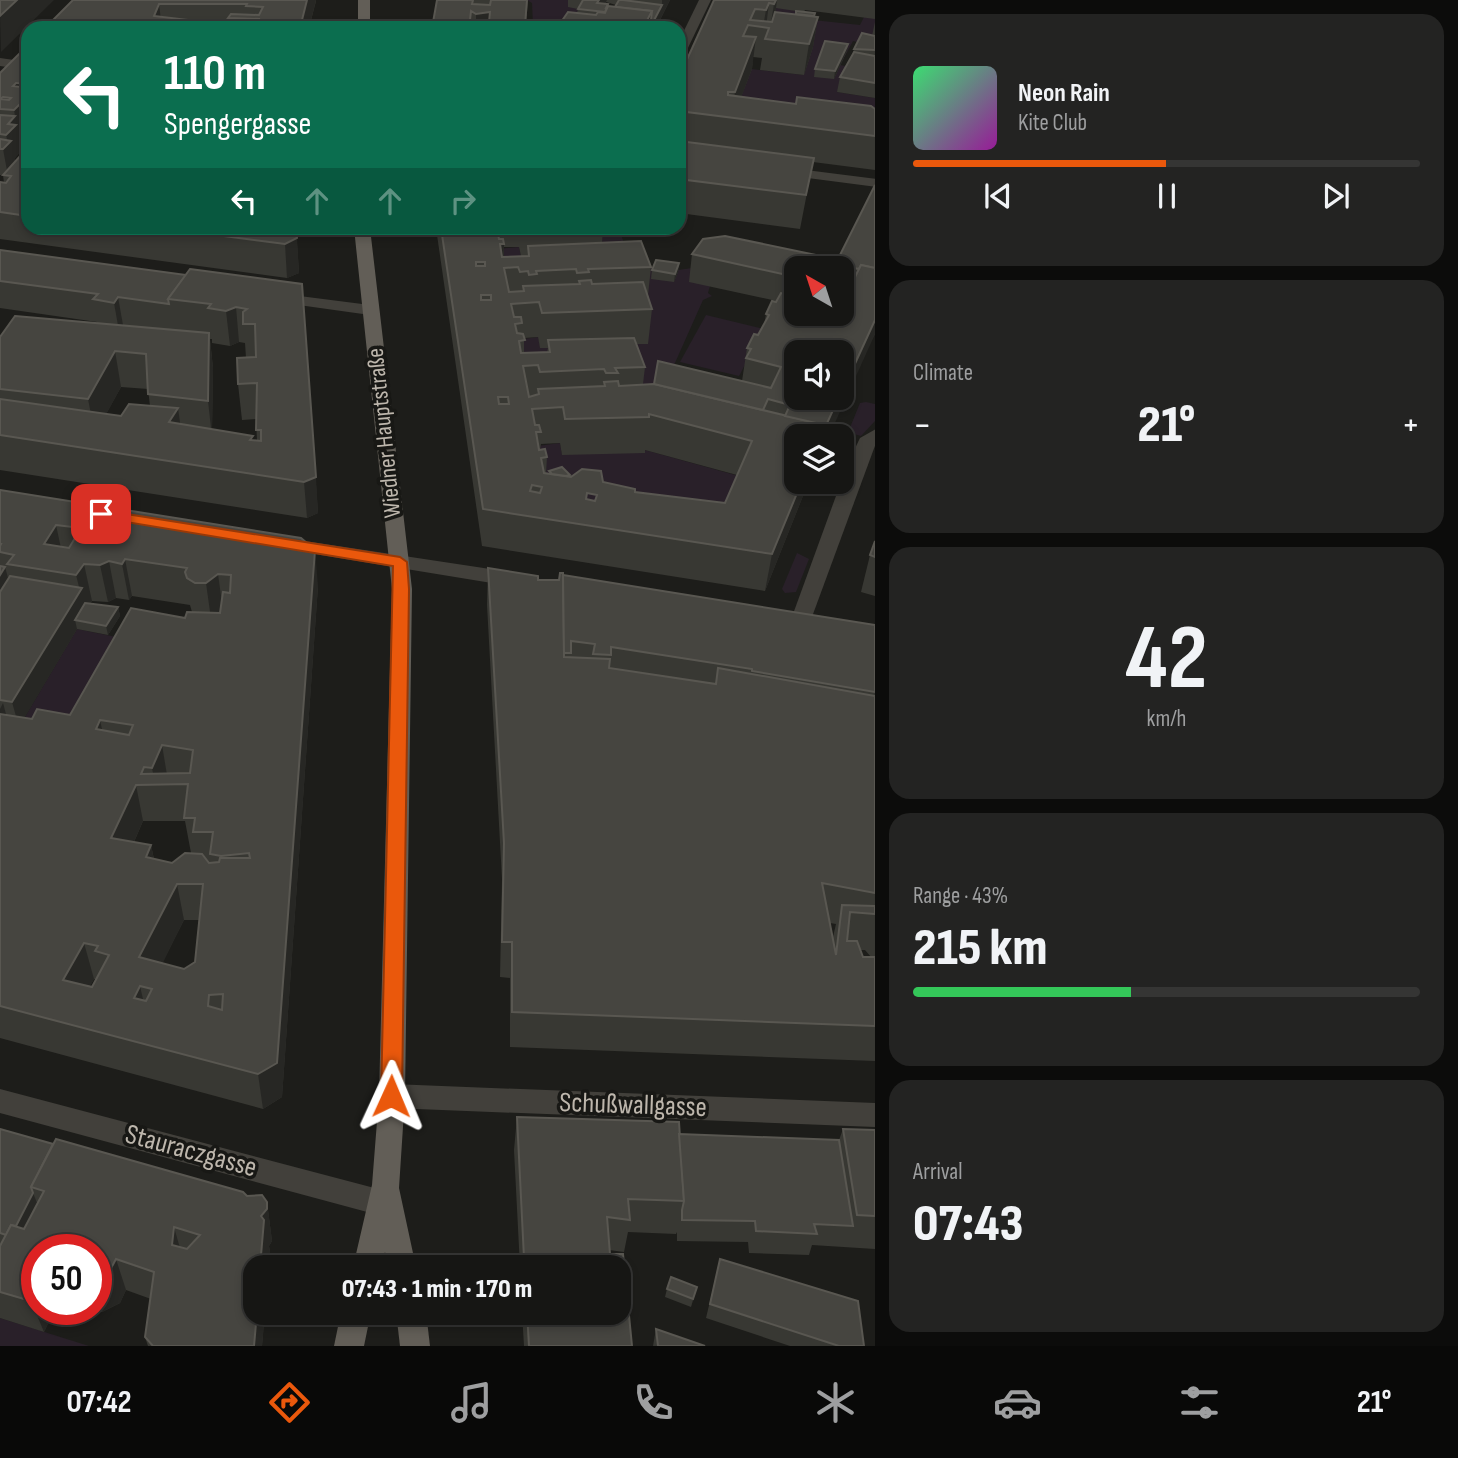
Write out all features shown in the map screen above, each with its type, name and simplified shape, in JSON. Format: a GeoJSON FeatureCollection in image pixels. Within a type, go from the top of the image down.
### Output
{"type":"FeatureCollection","features":[{"type":"Feature","properties":{"kind":"main road"},"geometry":{"type":"LineString","coordinates":[[364,21],[365,0]]}},
{"type":"Feature","properties":{"kind":"main road","name":"Wiedner Hauptstraße"},"geometry":{"type":"LineString","coordinates":[[363,235],[402,589],[391,1096],[384,1194],[370,1255]]}},
{"type":"Feature","properties":{"kind":"main road","name":"Wiedner Hauptstraße"},"geometry":{"type":"LineString","coordinates":[[384,1194],[399,1255]]}},
{"type":"Feature","properties":{"kind":"main road"},"geometry":{"type":"LineString","coordinates":[[349,1346],[353,1325]]}},
{"type":"Feature","properties":{"kind":"main road"},"geometry":{"type":"LineString","coordinates":[[413,1325],[415,1346]]}},
{"type":"Feature","properties":{"kind":"street"},"geometry":{"type":"LineString","coordinates":[[686,39],[705,0]]}},
{"type":"Feature","properties":{"kind":"street"},"geometry":{"type":"LineString","coordinates":[[0,62],[21,65]]}},
{"type":"Feature","properties":{"kind":"street"},"geometry":{"type":"LineString","coordinates":[[5,77],[21,66]]}},
{"type":"Feature","properties":{"kind":"street"},"geometry":{"type":"LineString","coordinates":[[771,170],[875,183]]}},
{"type":"Feature","properties":{"kind":"street"},"geometry":{"type":"LineString","coordinates":[[259,296],[370,310]]}},
{"type":"Feature","properties":{"kind":"street"},"geometry":{"type":"LineString","coordinates":[[799,625],[857,463],[866,442],[875,434]]}},
{"type":"Feature","properties":{"kind":"street"},"geometry":{"type":"LineString","coordinates":[[264,541],[541,584]]}},
{"type":"Feature","properties":{"kind":"street"},"geometry":{"type":"LineString","coordinates":[[778,622],[824,629]]}},
{"type":"Feature","properties":{"kind":"street","name":"Schußwallgasse"},"geometry":{"type":"LineString","coordinates":[[391,1096],[875,1115]]}},
{"type":"Feature","properties":{"kind":"street","name":"Stauraczgasse"},"geometry":{"type":"LineString","coordinates":[[0,1101],[384,1194]]}},
{"type":"Feature","properties":{"kind":"shaded area"},"geometry":{"type":"Polygon","coordinates":[[[527,0],[573,0],[585,10],[578,21],[533,21],[532,3],[527,0]]]}},
{"type":"Feature","properties":{"kind":"shaded area"},"geometry":{"type":"Polygon","coordinates":[[[780,7],[796,11],[813,20],[860,25],[864,17],[875,18],[875,37],[871,45],[853,41],[840,65],[851,67],[837,92],[875,98],[875,143],[731,124],[751,69],[804,75],[761,41],[768,10],[780,7]]]}},
{"type":"Feature","properties":{"kind":"shaded area"},"geometry":{"type":"Polygon","coordinates":[[[574,235],[621,235],[632,265],[671,271],[699,267],[710,286],[708,293],[712,296],[703,300],[662,392],[541,386],[517,340],[538,337],[541,348],[648,343],[503,278],[498,249],[519,247],[521,256],[574,235]]]}},
{"type":"Feature","properties":{"kind":"shaded area"},"geometry":{"type":"Polygon","coordinates":[[[706,315],[764,329],[739,376],[680,362],[706,315]]]}},
{"type":"Feature","properties":{"kind":"shaded area"},"geometry":{"type":"Polygon","coordinates":[[[860,403],[875,404],[875,421],[861,436],[854,434],[854,424],[851,424],[860,403]]]}},
{"type":"Feature","properties":{"kind":"shaded area"},"geometry":{"type":"Polygon","coordinates":[[[560,443],[562,454],[645,450],[746,478],[719,539],[542,509],[537,446],[560,443]]]}},
{"type":"Feature","properties":{"kind":"shaded area"},"geometry":{"type":"Polygon","coordinates":[[[797,553],[809,559],[796,592],[785,593],[782,589],[797,553]]]}},
{"type":"Feature","properties":{"kind":"shaded area"},"geometry":{"type":"Polygon","coordinates":[[[77,629],[131,640],[84,724],[19,727],[77,629]]]}},
{"type":"Feature","properties":{"kind":"shaded area"},"geometry":{"type":"Polygon","coordinates":[[[0,1318],[89,1346],[0,1346],[0,1318]]]}},
{"type":"Feature","properties":{"kind":"building"},"geometry":{"type":"Polygon","coordinates":[[[0,0],[17,0],[0,16],[0,0]]]}},
{"type":"Feature","properties":{"kind":"building"},"geometry":{"type":"Polygon","coordinates":[[[73,0],[307,0],[302,21],[228,18],[231,14],[259,15],[263,7],[246,6],[247,4],[159,4],[154,16],[196,21],[52,21],[73,0]]]}},
{"type":"Feature","properties":{"kind":"building"},"geometry":{"type":"Polygon","coordinates":[[[437,0],[473,0],[472,4],[490,5],[491,0],[527,0],[525,21],[489,21],[490,12],[476,14],[471,11],[470,20],[478,21],[433,21],[437,0]]]}},
{"type":"Feature","properties":{"kind":"building"},"geometry":{"type":"Polygon","coordinates":[[[583,0],[599,0],[597,3],[608,4],[605,12],[578,9],[583,0]]]}},
{"type":"Feature","properties":{"kind":"building"},"geometry":{"type":"Polygon","coordinates":[[[619,0],[662,5],[654,21],[651,21],[652,11],[615,7],[619,0]]]}},
{"type":"Feature","properties":{"kind":"building"},"geometry":{"type":"Polygon","coordinates":[[[714,0],[776,0],[774,4],[769,3],[766,10],[755,9],[750,20],[772,22],[775,12],[818,17],[809,44],[765,39],[769,28],[748,25],[743,36],[756,37],[735,92],[728,92],[728,95],[796,104],[797,97],[871,106],[875,109],[875,136],[686,112],[686,62],[714,0]]]}},
{"type":"Feature","properties":{"kind":"building"},"geometry":{"type":"Polygon","coordinates":[[[608,6],[652,11],[647,21],[562,21],[568,12],[596,15],[598,12],[605,13],[608,6]]]}},
{"type":"Feature","properties":{"kind":"building"},"geometry":{"type":"Polygon","coordinates":[[[796,11],[815,13],[814,16],[796,14],[796,11]]]}},
{"type":"Feature","properties":{"kind":"building"},"geometry":{"type":"Polygon","coordinates":[[[862,33],[875,36],[875,50],[854,49],[862,33]]]}},
{"type":"Feature","properties":{"kind":"building"},"geometry":{"type":"Polygon","coordinates":[[[825,41],[848,44],[835,71],[815,69],[825,41]]]}},
{"type":"Feature","properties":{"kind":"building"},"geometry":{"type":"Polygon","coordinates":[[[21,52],[21,84],[13,86],[21,87],[21,103],[14,110],[0,109],[0,73],[21,52]]]}},
{"type":"Feature","properties":{"kind":"building"},"geometry":{"type":"Polygon","coordinates":[[[854,52],[875,56],[875,83],[840,77],[854,52]]]}},
{"type":"Feature","properties":{"kind":"building"},"geometry":{"type":"Polygon","coordinates":[[[0,115],[15,116],[8,124],[16,125],[6,135],[0,134],[0,115]]]}},
{"type":"Feature","properties":{"kind":"building"},"geometry":{"type":"Polygon","coordinates":[[[0,139],[11,141],[0,149],[0,139]]]}},
{"type":"Feature","properties":{"kind":"building"},"geometry":{"type":"Polygon","coordinates":[[[686,142],[814,158],[806,195],[686,180],[686,142]]]}},
{"type":"Feature","properties":{"kind":"building"},"geometry":{"type":"Polygon","coordinates":[[[21,155],[21,215],[0,212],[0,182],[6,183],[11,176],[3,175],[21,155]]]}},
{"type":"Feature","properties":{"kind":"building"},"geometry":{"type":"Polygon","coordinates":[[[875,185],[875,268],[861,265],[859,269],[854,268],[854,256],[840,256],[875,185]]]}},
{"type":"Feature","properties":{"kind":"building"},"geometry":{"type":"Polygon","coordinates":[[[216,235],[297,235],[297,238],[285,244],[216,235]]]}},
{"type":"Feature","properties":{"kind":"building"},"geometry":{"type":"Polygon","coordinates":[[[442,235],[498,235],[504,244],[500,244],[502,257],[529,256],[528,246],[641,241],[651,267],[588,269],[589,272],[577,273],[576,269],[536,271],[537,274],[529,275],[528,271],[520,272],[518,267],[504,268],[509,292],[524,291],[523,286],[580,284],[579,281],[591,280],[592,284],[643,282],[652,309],[542,313],[539,302],[511,304],[514,317],[521,317],[522,323],[515,324],[517,333],[523,334],[525,340],[519,341],[521,353],[550,352],[548,340],[634,338],[645,367],[615,368],[618,373],[606,373],[604,369],[540,372],[538,365],[523,366],[529,397],[539,394],[538,389],[605,386],[604,382],[618,381],[619,386],[654,384],[821,424],[784,424],[784,494],[797,494],[772,554],[483,509],[442,235]],[[476,262],[476,266],[485,266],[485,262],[476,262]],[[481,295],[481,300],[491,300],[491,295],[481,295]],[[498,397],[499,404],[509,404],[508,397],[498,397]],[[563,407],[532,409],[535,425],[539,425],[541,432],[536,432],[539,450],[545,449],[547,457],[541,458],[544,473],[571,477],[582,469],[601,471],[603,482],[635,489],[635,492],[725,503],[752,441],[649,414],[649,417],[565,419],[563,407]],[[532,485],[530,491],[540,493],[542,487],[532,485]],[[587,493],[586,499],[595,501],[597,495],[587,493]]]}},
{"type":"Feature","properties":{"kind":"building"},"geometry":{"type":"Polygon","coordinates":[[[725,236],[821,256],[784,256],[784,274],[692,254],[703,239],[725,236]]]}},
{"type":"Feature","properties":{"kind":"building"},"geometry":{"type":"Polygon","coordinates":[[[0,250],[186,275],[168,299],[169,304],[118,297],[114,303],[93,299],[98,294],[0,281],[0,250]]]}},
{"type":"Feature","properties":{"kind":"building"},"geometry":{"type":"Polygon","coordinates":[[[656,260],[679,263],[675,274],[652,270],[656,260]]]}},
{"type":"Feature","properties":{"kind":"building"},"geometry":{"type":"Polygon","coordinates":[[[861,265],[875,268],[875,320],[854,366],[854,340],[784,340],[784,403],[768,399],[763,410],[654,384],[658,361],[771,388],[781,367],[746,358],[751,349],[747,348],[769,315],[766,314],[772,301],[776,302],[781,293],[784,294],[784,326],[854,326],[854,279],[861,265]]]}},
{"type":"Feature","properties":{"kind":"building"},"geometry":{"type":"Polygon","coordinates":[[[190,269],[302,284],[316,477],[304,482],[0,435],[0,399],[121,416],[129,404],[178,408],[169,422],[253,436],[250,440],[261,441],[261,430],[256,430],[257,383],[238,384],[237,358],[256,357],[255,324],[243,324],[243,312],[247,309],[236,307],[226,311],[208,308],[211,304],[168,299],[190,269]]]}},
{"type":"Feature","properties":{"kind":"building"},"geometry":{"type":"Polygon","coordinates":[[[15,316],[209,333],[208,401],[148,394],[146,354],[115,351],[88,399],[0,389],[0,337],[15,316]]]}},
{"type":"Feature","properties":{"kind":"building"},"geometry":{"type":"Polygon","coordinates":[[[788,410],[833,410],[827,424],[785,416],[788,410]]]}},
{"type":"Feature","properties":{"kind":"building"},"geometry":{"type":"Polygon","coordinates":[[[562,467],[570,475],[552,474],[549,471],[562,467]]]}},
{"type":"Feature","properties":{"kind":"building"},"geometry":{"type":"Polygon","coordinates":[[[0,490],[301,538],[315,550],[277,1063],[258,1074],[0,1006],[0,714],[32,719],[37,709],[70,715],[131,608],[185,618],[187,612],[220,613],[223,592],[230,593],[231,575],[218,574],[206,583],[195,583],[187,578],[187,568],[125,559],[122,564],[109,561],[100,565],[84,564],[76,575],[7,564],[14,555],[0,552],[0,490]],[[56,525],[44,544],[69,548],[81,528],[56,525]],[[100,720],[96,729],[129,735],[133,725],[100,720]],[[162,745],[152,768],[144,767],[141,774],[190,773],[193,750],[162,745]],[[188,784],[136,785],[111,838],[151,845],[146,857],[172,863],[185,853],[202,854],[209,863],[219,862],[220,858],[250,858],[249,853],[221,856],[210,854],[213,832],[193,832],[195,818],[184,818],[188,784]],[[177,884],[139,957],[184,969],[195,962],[203,884],[177,884]],[[84,943],[63,980],[92,987],[109,955],[95,951],[98,946],[84,943]],[[140,986],[134,998],[146,1001],[152,989],[140,986]],[[223,994],[209,995],[208,1006],[222,1010],[223,994]]]}},
{"type":"Feature","properties":{"kind":"building"},"geometry":{"type":"Polygon","coordinates":[[[875,541],[875,557],[870,555],[875,541]]]}},
{"type":"Feature","properties":{"kind":"building"},"geometry":{"type":"Polygon","coordinates":[[[488,568],[538,576],[538,580],[559,580],[560,573],[563,573],[564,657],[610,659],[609,668],[716,684],[718,668],[875,696],[875,893],[822,883],[836,955],[842,905],[875,906],[875,914],[850,912],[847,941],[857,941],[863,957],[875,957],[875,1026],[512,1012],[512,942],[502,942],[504,843],[488,568]]]}},
{"type":"Feature","properties":{"kind":"building"},"geometry":{"type":"Polygon","coordinates":[[[563,575],[875,625],[875,692],[611,647],[611,655],[593,654],[595,644],[571,641],[571,653],[564,653],[563,575]]]}},
{"type":"Feature","properties":{"kind":"building"},"geometry":{"type":"Polygon","coordinates":[[[10,576],[82,588],[12,702],[0,700],[0,592],[10,576]]]}},
{"type":"Feature","properties":{"kind":"building"},"geometry":{"type":"Polygon","coordinates":[[[85,603],[118,607],[106,626],[75,620],[85,603]]]}},
{"type":"Feature","properties":{"kind":"building"},"geometry":{"type":"Polygon","coordinates":[[[517,1117],[679,1122],[684,1201],[628,1199],[630,1220],[607,1217],[610,1254],[524,1255],[517,1117]]]}},
{"type":"Feature","properties":{"kind":"building"},"geometry":{"type":"Polygon","coordinates":[[[0,1129],[53,1144],[31,1187],[33,1193],[16,1226],[11,1225],[6,1235],[0,1233],[0,1129]]]}},
{"type":"Feature","properties":{"kind":"building"},"geometry":{"type":"Polygon","coordinates":[[[843,1129],[875,1130],[875,1216],[857,1215],[843,1129]]]}},
{"type":"Feature","properties":{"kind":"building"},"geometry":{"type":"Polygon","coordinates":[[[679,1134],[839,1140],[853,1226],[814,1224],[817,1234],[756,1231],[755,1221],[682,1220],[684,1201],[679,1134]]]}},
{"type":"Feature","properties":{"kind":"building"},"geometry":{"type":"Polygon","coordinates":[[[56,1139],[243,1192],[247,1196],[262,1195],[267,1202],[267,1209],[261,1216],[264,1220],[261,1255],[243,1255],[243,1325],[256,1325],[254,1346],[153,1346],[145,1337],[154,1272],[116,1259],[112,1266],[112,1234],[21,1234],[21,1298],[0,1292],[0,1246],[11,1225],[24,1229],[44,1191],[31,1187],[56,1139]],[[174,1227],[172,1245],[187,1249],[200,1235],[174,1227]]]}},
{"type":"Feature","properties":{"kind":"building"},"geometry":{"type":"Polygon","coordinates":[[[524,1254],[623,1255],[524,1255],[524,1254]]]}},
{"type":"Feature","properties":{"kind":"building"},"geometry":{"type":"Polygon","coordinates":[[[720,1259],[858,1301],[864,1346],[839,1346],[710,1304],[720,1259]]]}},
{"type":"Feature","properties":{"kind":"building"},"geometry":{"type":"Polygon","coordinates":[[[671,1277],[697,1287],[693,1299],[667,1289],[671,1277]]]}},
{"type":"Feature","properties":{"kind":"building"},"geometry":{"type":"Polygon","coordinates":[[[528,1325],[630,1325],[632,1346],[529,1346],[528,1325]]]}},
{"type":"Feature","properties":{"kind":"building"},"geometry":{"type":"Polygon","coordinates":[[[656,1329],[705,1346],[658,1346],[656,1329]]]}},
{"type":"Feature","properties":{"kind":"route"},"geometry":{"type":"LineString","coordinates":[[101,514],[400,562],[402,589],[391,1096]]}}]}
